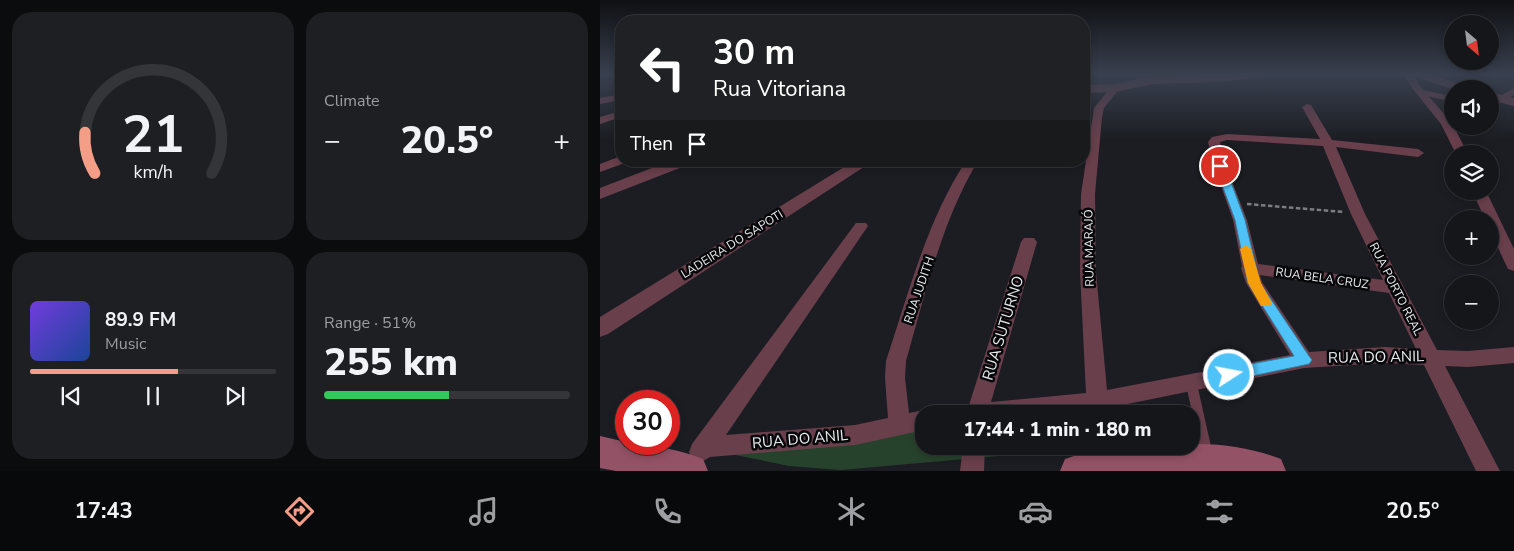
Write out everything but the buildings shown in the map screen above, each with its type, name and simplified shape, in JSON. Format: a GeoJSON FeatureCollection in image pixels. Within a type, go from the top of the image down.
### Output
{"type":"FeatureCollection","features":[{"type":"Feature","properties":{"kind":"main road"},"geometry":{"type":"LineString","coordinates":[[600,452],[626,465],[694,463]]}},
{"type":"Feature","properties":{"kind":"main road"},"geometry":{"type":"LineString","coordinates":[[1097,464],[1209,461],[1256,466],[1269,471]]}},
{"type":"Feature","properties":{"kind":"street","name":"RUA MARAJÓ"},"geometry":{"type":"LineString","coordinates":[[1097,405],[1088,272],[1088,194],[1099,108],[1109,96]]}},
{"type":"Feature","properties":{"kind":"street"},"geometry":{"type":"LineString","coordinates":[[1424,96],[1446,123],[1457,145]]}},
{"type":"Feature","properties":{"kind":"street"},"geometry":{"type":"LineString","coordinates":[[600,101],[615,98]]}},
{"type":"Feature","properties":{"kind":"street"},"geometry":{"type":"LineString","coordinates":[[1499,98],[1514,102]]}},
{"type":"Feature","properties":{"kind":"street","name":"RUA PORTO REAL"},"geometry":{"type":"LineString","coordinates":[[1307,107],[1328,143],[1358,214],[1488,471]]}},
{"type":"Feature","properties":{"kind":"street"},"geometry":{"type":"LineString","coordinates":[[600,121],[615,116]]}},
{"type":"Feature","properties":{"kind":"street"},"geometry":{"type":"LineString","coordinates":[[1304,360],[1254,283],[1235,203],[1220,166],[1214,142],[1216,139],[1227,137],[1328,143],[1418,153]]}},
{"type":"Feature","properties":{"kind":"street"},"geometry":{"type":"LineString","coordinates":[[600,168],[615,162]]}},
{"type":"Feature","properties":{"kind":"street"},"geometry":{"type":"LineString","coordinates":[[600,194],[670,167]]}},
{"type":"Feature","properties":{"kind":"street","name":"LADEIRA DO SAPOTI"},"geometry":{"type":"LineString","coordinates":[[600,328],[855,167]]}},
{"type":"Feature","properties":{"kind":"street","name":"RUA JUDITH"},"geometry":{"type":"LineString","coordinates":[[900,426],[895,378],[896,361],[927,262],[958,183],[968,167]]}},
{"type":"Feature","properties":{"kind":"street"},"geometry":{"type":"LineString","coordinates":[[1483,200],[1514,265]]}},
{"type":"Feature","properties":{"kind":"street"},"geometry":{"type":"LineString","coordinates":[[694,463],[862,226]]}},
{"type":"Feature","properties":{"kind":"street","name":"RUA SUTURNO"},"geometry":{"type":"LineString","coordinates":[[979,405],[1029,242]]}},
{"type":"Feature","properties":{"kind":"street","name":"RUA BELA CRUZ"},"geometry":{"type":"LineString","coordinates":[[1249,268],[1395,288]]}},
{"type":"Feature","properties":{"kind":"street","name":"RUA DO ANIL"},"geometry":{"type":"LineString","coordinates":[[1105,405],[1191,382],[1304,360],[1385,355],[1468,359],[1514,355]]}},
{"type":"Feature","properties":{"kind":"street","name":"RUA DO ANIL"},"geometry":{"type":"LineString","coordinates":[[694,463],[855,435],[915,422]]}},
{"type":"Feature","properties":{"kind":"street"},"geometry":{"type":"LineString","coordinates":[[972,471],[973,455]]}},
{"type":"Feature","properties":{"kind":"lane"},"geometry":{"type":"LineString","coordinates":[[1191,382],[1209,461]]}},
{"type":"Feature","properties":{"kind":"path"},"geometry":{"type":"LineString","coordinates":[[1235,203],[1358,214]]}},
{"type":"Feature","properties":{"kind":"green space"},"geometry":{"type":"Polygon","coordinates":[[[915,429],[915,455],[1010,455],[841,470],[789,466],[716,451],[915,429]]]}},
{"type":"Feature","properties":{"kind":"slow traffic"},"geometry":{"type":"LineString","coordinates":[[1246,249],[1254,283],[1266,303]]}},
{"type":"Feature","properties":{"kind":"route"},"geometry":{"type":"LineString","coordinates":[[1220,166],[1240,220],[1249,268],[1254,283],[1304,360],[1229,375]]}}]}
